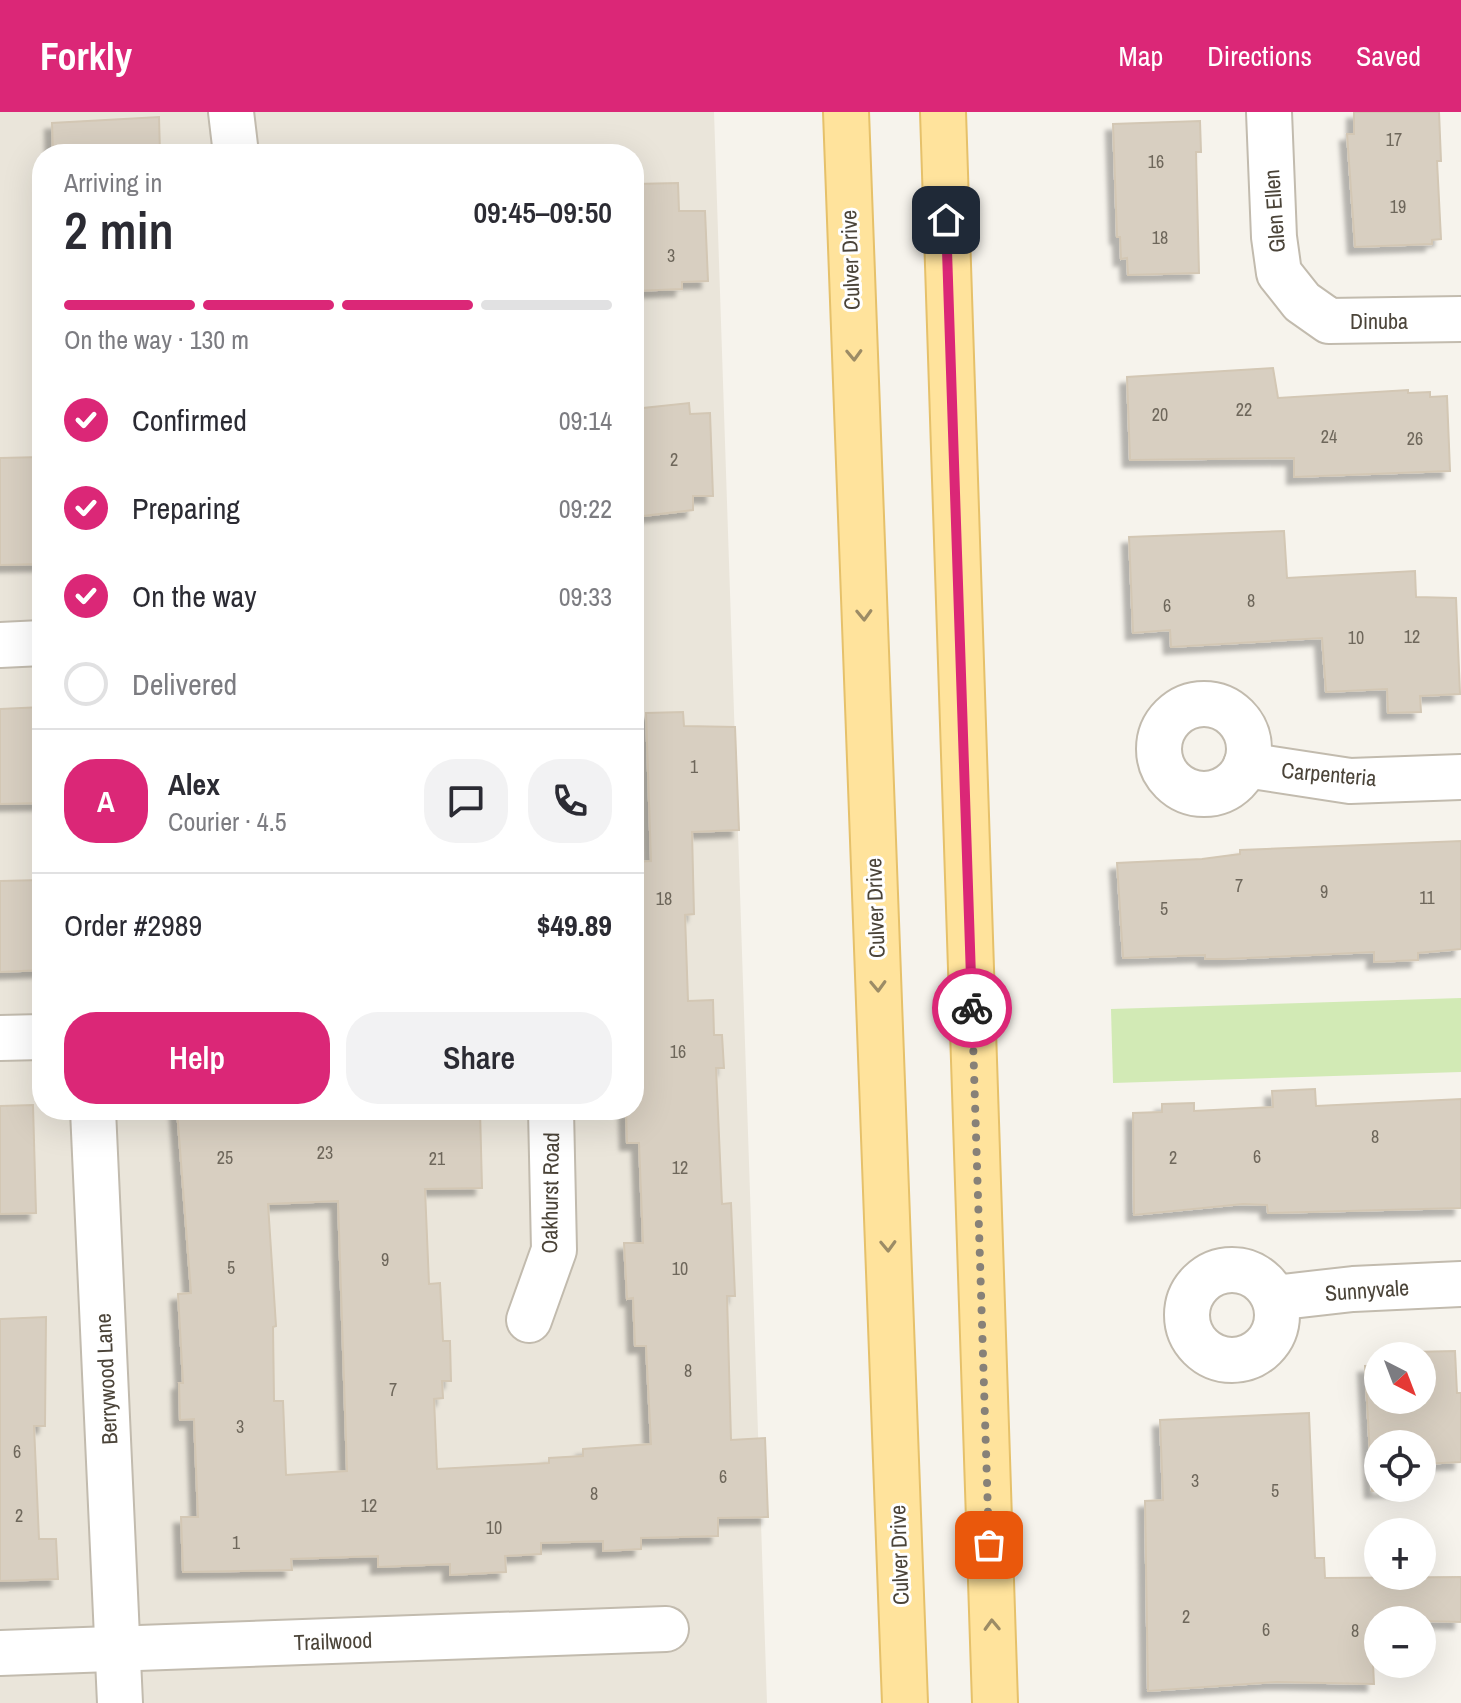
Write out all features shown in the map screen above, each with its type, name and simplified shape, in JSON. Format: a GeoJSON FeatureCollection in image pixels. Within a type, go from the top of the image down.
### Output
{"type":"FeatureCollection","features":[{"type":"Feature","properties":{"kind":"main road","name":"Culver Drive"},"geometry":{"type":"LineString","coordinates":[[846,112],[905,1703]]}},
{"type":"Feature","properties":{"kind":"main road"},"geometry":{"type":"LineString","coordinates":[[943,112],[995,1703]]}},
{"type":"Feature","properties":{"kind":"street","name":"Glen Ellen"},"geometry":{"type":"LineString","coordinates":[[1269,112],[1274,237],[1279,273],[1302,302]]}},
{"type":"Feature","properties":{"kind":"street","name":"Dinuba"},"geometry":{"type":"LineString","coordinates":[[1302,302],[1329,321],[1461,319]]}},
{"type":"Feature","properties":{"kind":"street"},"geometry":{"type":"LineString","coordinates":[[0,645],[32,643]]}},
{"type":"Feature","properties":{"kind":"street","name":"Carpenteria"},"geometry":{"type":"LineString","coordinates":[[1246,765],[1350,781],[1461,777]]}},
{"type":"Feature","properties":{"kind":"street"},"geometry":{"type":"LineString","coordinates":[[0,1038],[32,1037]]}},
{"type":"Feature","properties":{"kind":"street","name":"Berrywood Lane"},"geometry":{"type":"LineString","coordinates":[[93,1120],[120,1703]]}},
{"type":"Feature","properties":{"kind":"street","name":"Oakhurst Road"},"geometry":{"type":"LineString","coordinates":[[529,1320],[554,1250],[551,1120]]}},
{"type":"Feature","properties":{"kind":"street","name":"Sunnyvale"},"geometry":{"type":"LineString","coordinates":[[1274,1298],[1353,1289],[1461,1284]]}},
{"type":"Feature","properties":{"kind":"street","name":"Trailwood"},"geometry":{"type":"LineString","coordinates":[[0,1653],[666,1629]]}},
{"type":"Feature","properties":{"kind":"shaded area"},"geometry":{"type":"Polygon","coordinates":[[[0,112],[714,112],[767,1703],[0,1703],[0,112]]]}},
{"type":"Feature","properties":{"kind":"green space"},"geometry":{"type":"Polygon","coordinates":[[[1461,998],[1461,1072],[1113,1083],[1111,1009],[1461,998]]]}},
{"type":"Feature","properties":{"kind":"building"},"geometry":{"type":"Polygon","coordinates":[[[1354,112],[1439,112],[1441,161],[1437,161],[1441,239],[1432,240],[1432,244],[1355,247],[1347,134],[1354,134],[1354,112]]]}},
{"type":"Feature","properties":{"kind":"building"},"geometry":{"type":"Polygon","coordinates":[[[159,117],[160,144],[53,144],[52,123],[159,117]]]}},
{"type":"Feature","properties":{"kind":"building"},"geometry":{"type":"Polygon","coordinates":[[[1200,121],[1201,152],[1196,152],[1199,273],[1128,275],[1127,258],[1121,259],[1120,237],[1117,237],[1113,124],[1200,121]]]}},
{"type":"Feature","properties":{"kind":"building"},"geometry":{"type":"Polygon","coordinates":[[[678,183],[679,211],[705,211],[708,281],[682,282],[682,289],[644,291],[644,184],[678,183]]]}},
{"type":"Feature","properties":{"kind":"building"},"geometry":{"type":"Polygon","coordinates":[[[1273,368],[1278,398],[1408,390],[1408,393],[1430,392],[1430,397],[1447,396],[1450,471],[1294,477],[1294,458],[1130,460],[1127,377],[1273,368]]]}},
{"type":"Feature","properties":{"kind":"building"},"geometry":{"type":"Polygon","coordinates":[[[689,403],[690,414],[710,413],[713,496],[693,496],[693,510],[644,516],[644,408],[689,403]]]}},
{"type":"Feature","properties":{"kind":"building"},"geometry":{"type":"Polygon","coordinates":[[[32,457],[32,564],[0,565],[0,458],[32,457]]]}},
{"type":"Feature","properties":{"kind":"building"},"geometry":{"type":"Polygon","coordinates":[[[1284,531],[1287,578],[1415,571],[1416,597],[1456,598],[1460,694],[1420,696],[1421,712],[1388,713],[1387,689],[1326,692],[1322,638],[1171,647],[1170,630],[1133,633],[1129,537],[1284,531]]]}},
{"type":"Feature","properties":{"kind":"building"},"geometry":{"type":"Polygon","coordinates":[[[32,707],[32,803],[0,804],[0,709],[32,707]]]}},
{"type":"Feature","properties":{"kind":"building"},"geometry":{"type":"Polygon","coordinates":[[[683,712],[684,726],[735,727],[739,830],[692,832],[694,914],[685,915],[688,1001],[713,1000],[714,1035],[722,1035],[724,1068],[716,1068],[722,1204],[731,1203],[735,1296],[727,1296],[731,1440],[765,1438],[768,1517],[718,1518],[718,1536],[641,1538],[641,1549],[603,1551],[603,1541],[541,1543],[541,1554],[505,1556],[506,1572],[450,1575],[450,1564],[378,1567],[378,1556],[291,1559],[292,1570],[183,1572],[181,1517],[198,1517],[194,1419],[180,1420],[179,1383],[183,1383],[178,1294],[191,1293],[178,1120],[480,1120],[482,1188],[425,1189],[429,1284],[440,1283],[443,1341],[450,1341],[451,1381],[442,1381],[443,1398],[434,1399],[437,1469],[549,1463],[549,1458],[583,1456],[583,1449],[651,1444],[646,1346],[635,1346],[633,1298],[627,1299],[624,1243],[643,1243],[639,1143],[627,1143],[626,1120],[644,1120],[644,861],[651,861],[646,713],[683,712]],[[338,1201],[268,1204],[276,1326],[273,1327],[274,1401],[283,1401],[286,1475],[347,1471],[338,1201]]]}},
{"type":"Feature","properties":{"kind":"building"},"geometry":{"type":"Polygon","coordinates":[[[1461,841],[1461,949],[1418,953],[1418,960],[1374,962],[1374,952],[1225,959],[1205,959],[1205,955],[1123,958],[1117,863],[1202,859],[1240,854],[1240,850],[1461,841]]]}},
{"type":"Feature","properties":{"kind":"building"},"geometry":{"type":"Polygon","coordinates":[[[32,880],[32,970],[0,972],[0,881],[32,880]]]}},
{"type":"Feature","properties":{"kind":"building"},"geometry":{"type":"Polygon","coordinates":[[[1315,1089],[1316,1106],[1461,1099],[1461,1208],[1268,1213],[1267,1205],[1243,1204],[1134,1215],[1133,1113],[1162,1112],[1162,1104],[1194,1103],[1194,1111],[1273,1107],[1272,1091],[1315,1089]]]}},
{"type":"Feature","properties":{"kind":"building"},"geometry":{"type":"Polygon","coordinates":[[[32,1105],[36,1213],[0,1214],[0,1106],[32,1105]]]}},
{"type":"Feature","properties":{"kind":"building"},"geometry":{"type":"Polygon","coordinates":[[[46,1317],[45,1426],[34,1426],[39,1539],[56,1539],[58,1579],[0,1581],[0,1319],[46,1317]]]}},
{"type":"Feature","properties":{"kind":"building"},"geometry":{"type":"Polygon","coordinates":[[[1436,1351],[1455,1351],[1457,1393],[1461,1393],[1461,1462],[1436,1463],[1436,1430],[1369,1430],[1368,1414],[1436,1414],[1436,1351]]]}},
{"type":"Feature","properties":{"kind":"building"},"geometry":{"type":"Polygon","coordinates":[[[1309,1413],[1315,1558],[1324,1558],[1325,1578],[1364,1578],[1364,1590],[1436,1590],[1436,1577],[1461,1577],[1461,1622],[1436,1621],[1436,1606],[1364,1606],[1364,1678],[1374,1678],[1374,1684],[1276,1682],[1148,1691],[1145,1501],[1163,1500],[1160,1420],[1309,1413]]]}},
{"type":"Feature","properties":{"kind":"way so far"},"geometry":{"type":"LineString","coordinates":[[972,1008],[989,1545]]}},
{"type":"Feature","properties":{"kind":"route"},"geometry":{"type":"LineString","coordinates":[[946,220],[972,1008]]}}]}
